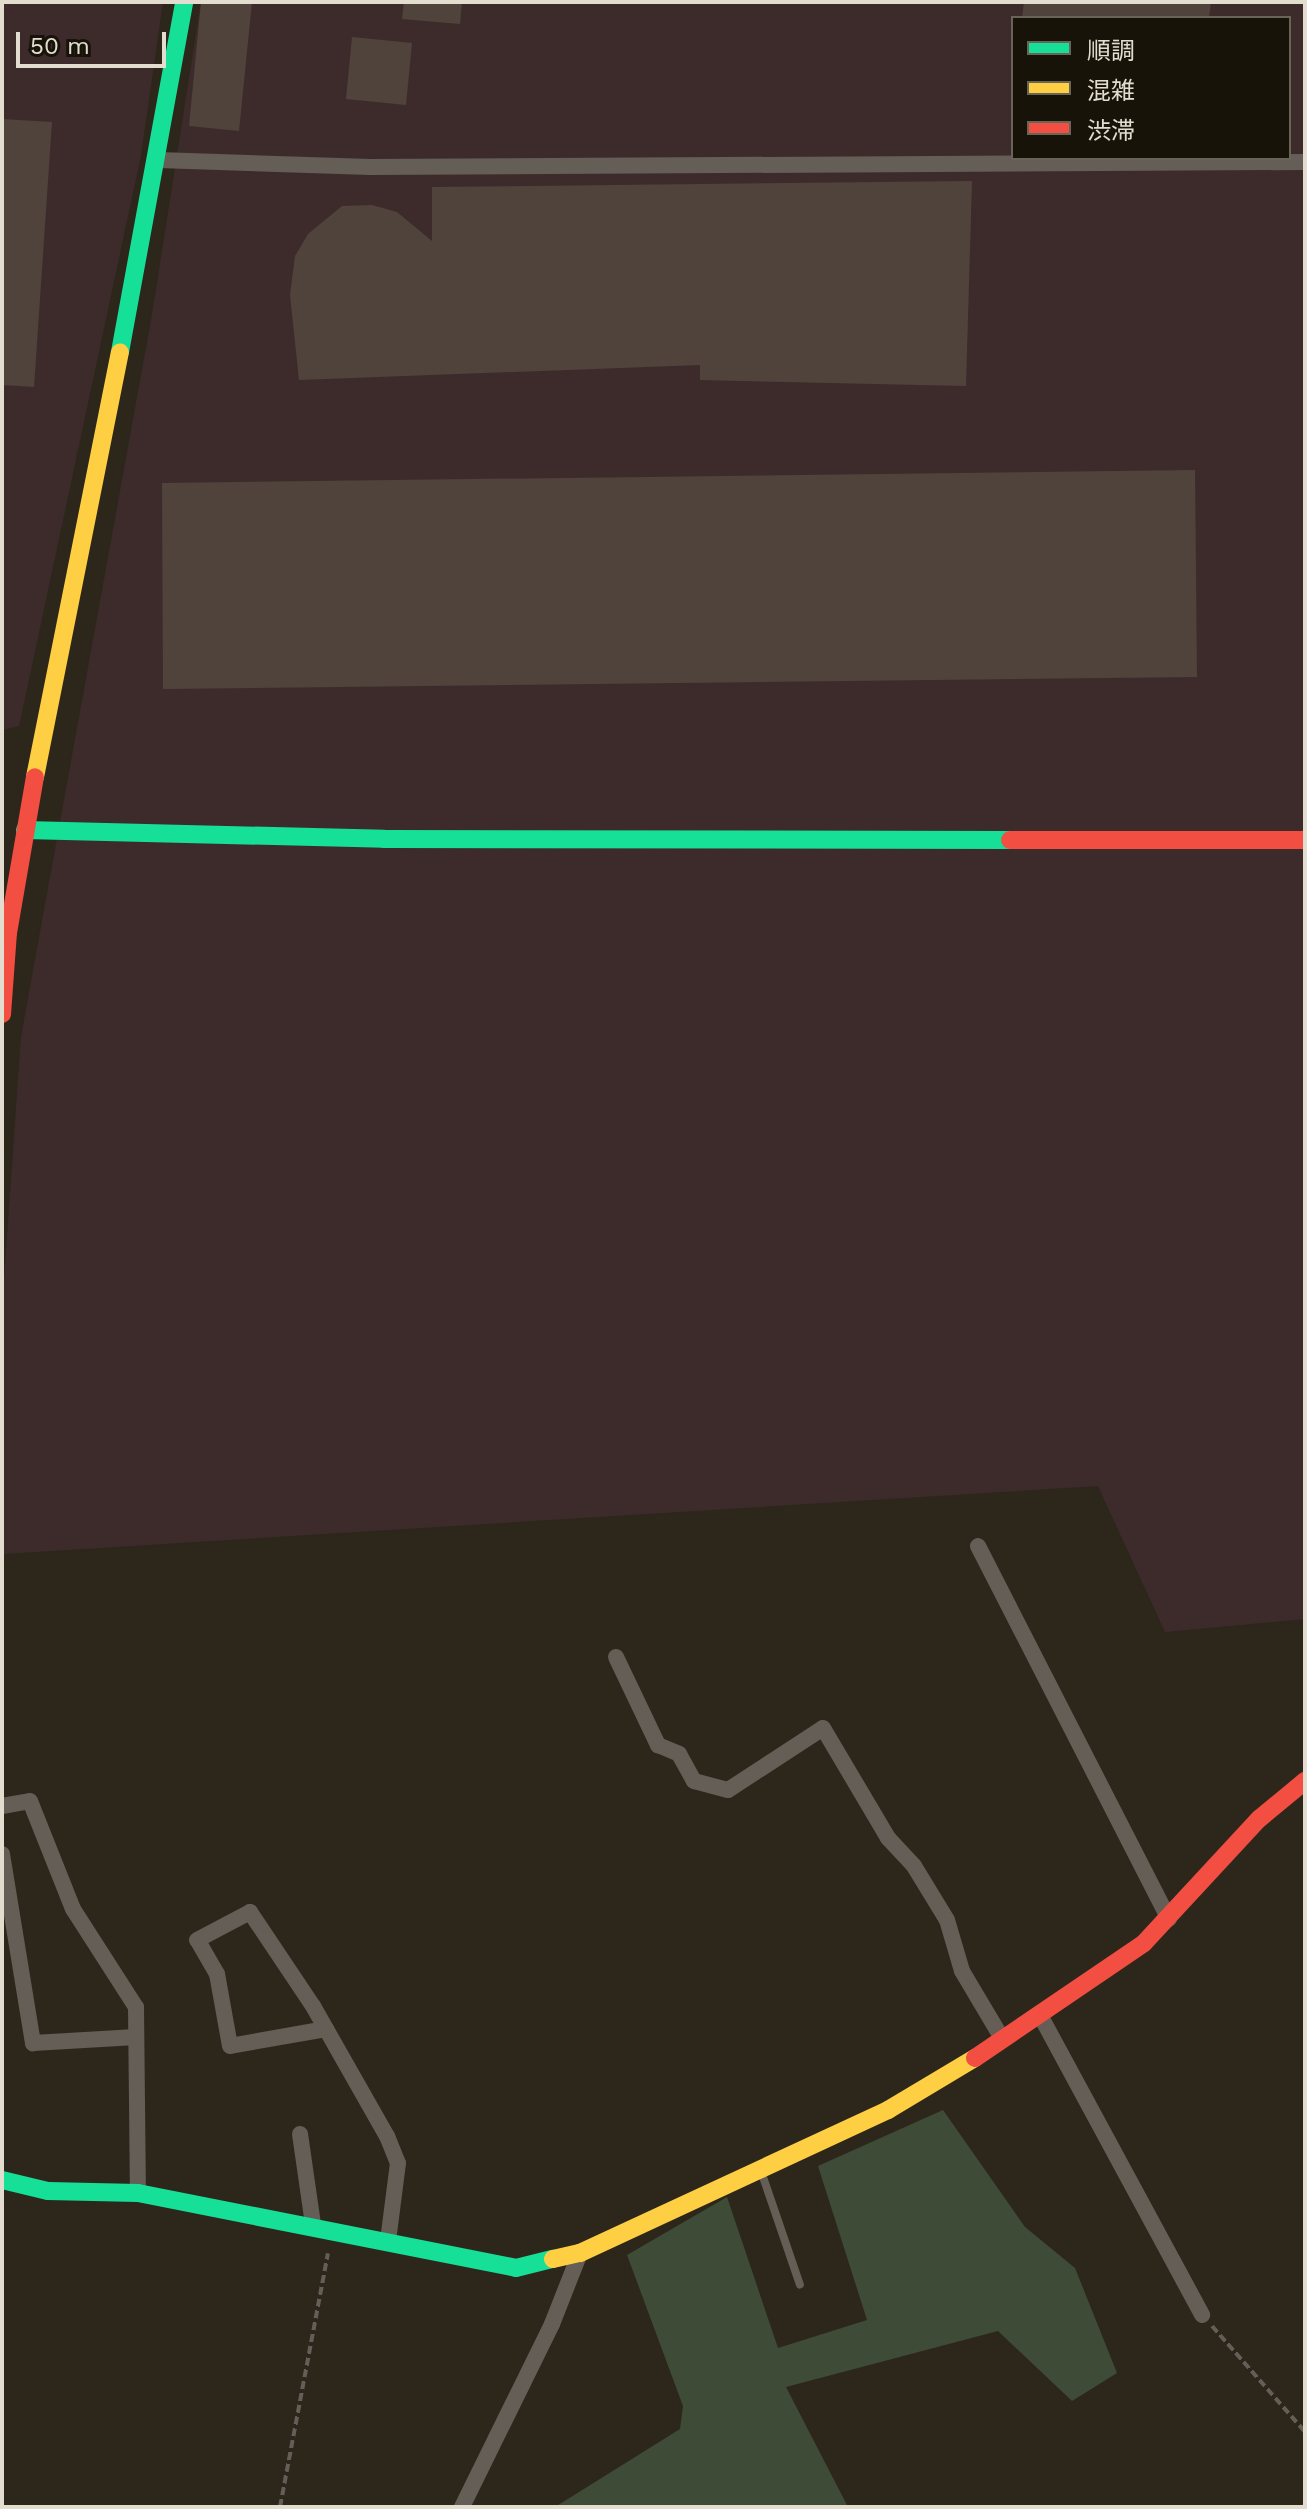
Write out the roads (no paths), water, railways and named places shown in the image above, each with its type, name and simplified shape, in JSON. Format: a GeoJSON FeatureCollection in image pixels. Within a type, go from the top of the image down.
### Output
{"type":"FeatureCollection","features":[{"type":"Feature","properties":{"kind":"street"},"geometry":{"type":"LineString","coordinates":[[2,1014],[5,934],[158,160],[184,2]]}},
{"type":"Feature","properties":{"kind":"street"},"geometry":{"type":"LineString","coordinates":[[158,160],[370,167],[1305,162]]}},
{"type":"Feature","properties":{"kind":"street"},"geometry":{"type":"LineString","coordinates":[[25,830],[384,839],[1305,840]]}},
{"type":"Feature","properties":{"kind":"street"},"geometry":{"type":"LineString","coordinates":[[978,1546],[1169,1919]]}},
{"type":"Feature","properties":{"kind":"street"},"geometry":{"type":"LineString","coordinates":[[616,1657],[658,1745],[679,1754],[694,1781],[728,1790],[823,1728],[888,1838],[914,1866],[947,1920],[962,1971],[1003,2040]]}},
{"type":"Feature","properties":{"kind":"street"},"geometry":{"type":"LineString","coordinates":[[2,2180],[48,2191],[138,2193],[333,2227],[516,2268],[580,2253],[888,2110],[1003,2040],[1144,1943],[1259,1819],[1305,1781]]}},
{"type":"Feature","properties":{"kind":"street"},"geometry":{"type":"LineString","coordinates":[[2,1806],[30,1801],[73,1909],[136,2007],[138,2193]]}},
{"type":"Feature","properties":{"kind":"street"},"geometry":{"type":"LineString","coordinates":[[2,1854],[33,2043],[136,2037]]}},
{"type":"Feature","properties":{"kind":"street"},"geometry":{"type":"LineString","coordinates":[[326,2029],[230,2046],[217,1974],[197,1940],[250,1912],[326,2029],[398,2163],[388,2241]]}},
{"type":"Feature","properties":{"kind":"street"},"geometry":{"type":"LineString","coordinates":[[1040,2015],[1202,2315]]}},
{"type":"Feature","properties":{"kind":"street"},"geometry":{"type":"LineString","coordinates":[[300,2134],[313,2224]]}},
{"type":"Feature","properties":{"kind":"street"},"geometry":{"type":"LineString","coordinates":[[462,2507],[552,2324],[580,2253]]}},
{"type":"Feature","properties":{"kind":"lane"},"geometry":{"type":"LineString","coordinates":[[761,2170],[800,2285]]}}]}
